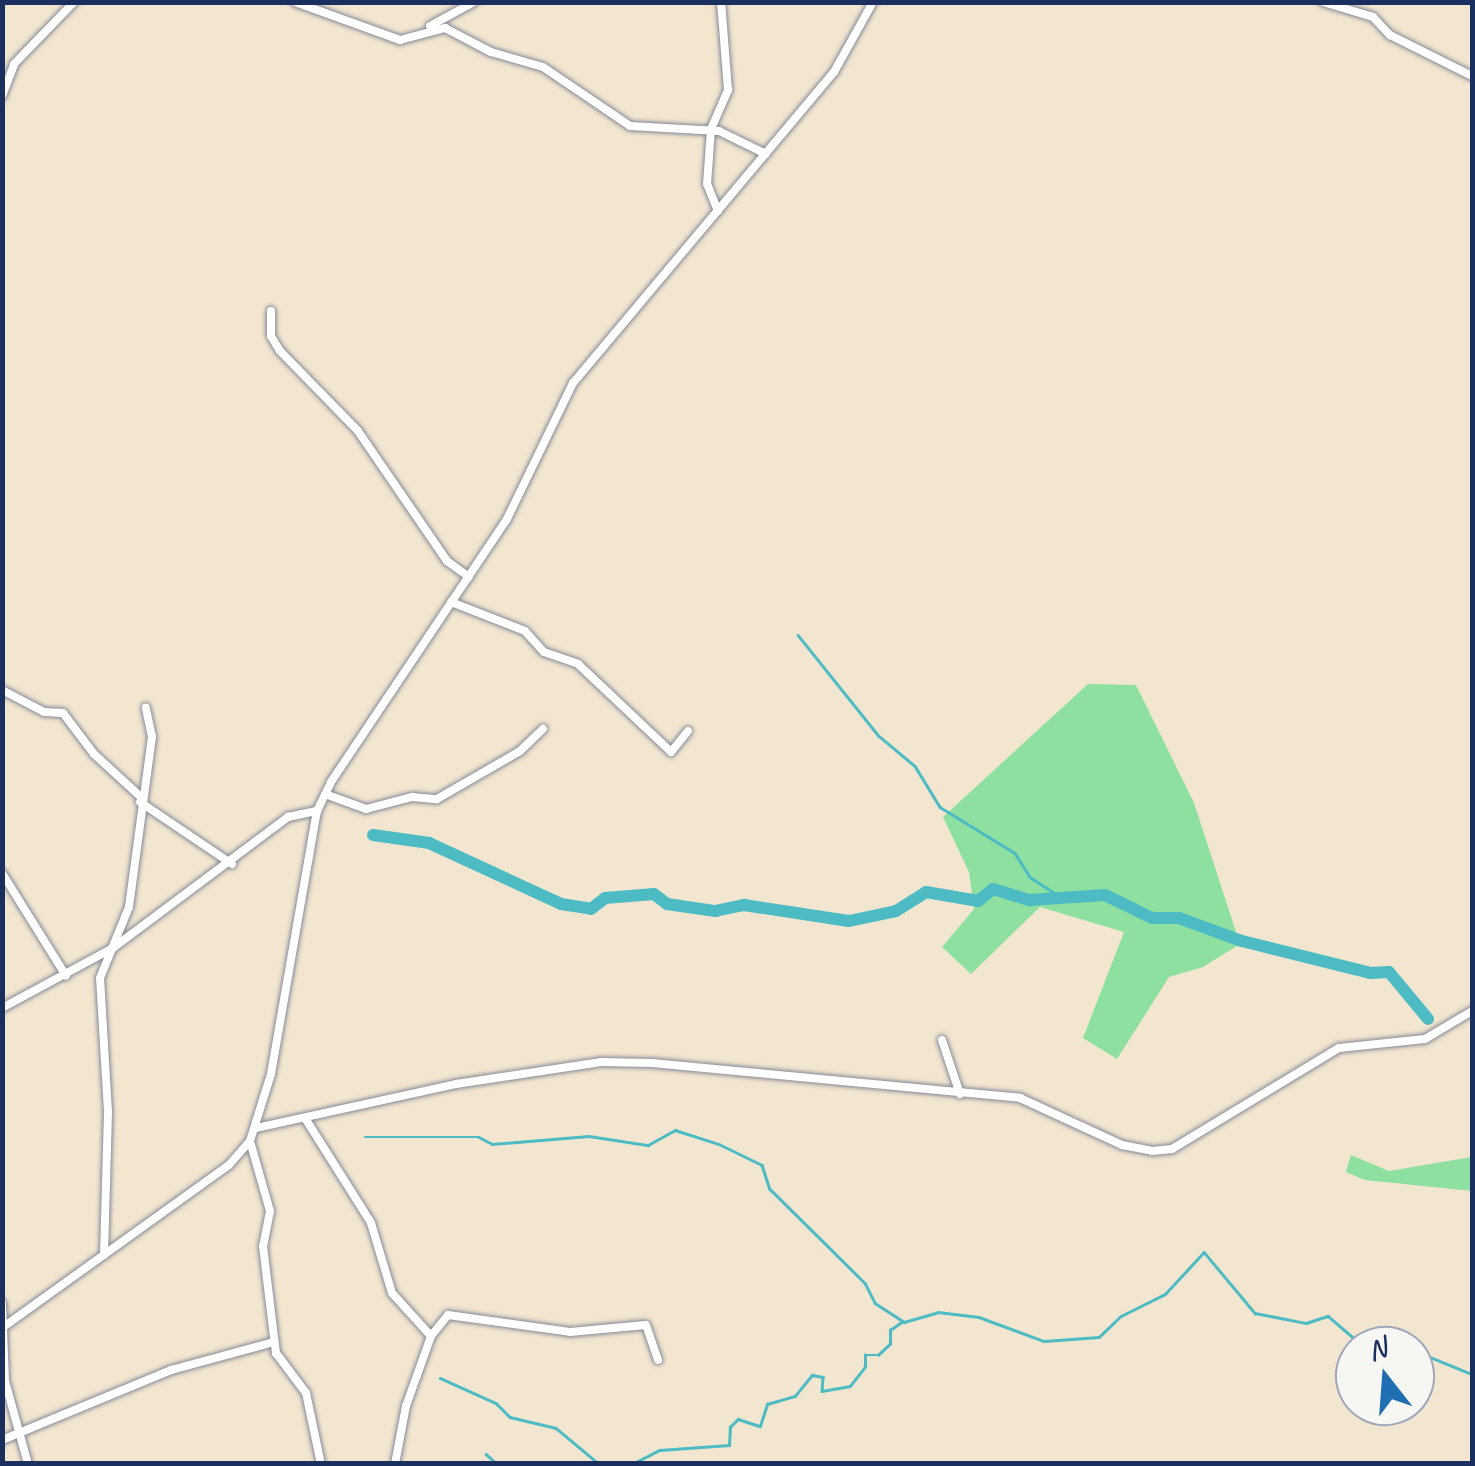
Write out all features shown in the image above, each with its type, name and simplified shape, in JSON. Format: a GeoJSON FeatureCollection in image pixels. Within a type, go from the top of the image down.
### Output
{"type":"FeatureCollection","features":[{"type":"Feature","properties":{"kind":"street"},"geometry":{"type":"LineString","coordinates":[[2,96],[14,64],[74,2]]}},
{"type":"Feature","properties":{"kind":"street"},"geometry":{"type":"LineString","coordinates":[[295,2],[400,40],[474,2]]}},
{"type":"Feature","properties":{"kind":"street"},"geometry":{"type":"LineString","coordinates":[[718,211],[707,184],[711,129],[728,90],[720,2]]}},
{"type":"Feature","properties":{"kind":"street"},"geometry":{"type":"LineString","coordinates":[[4,1327],[229,1165],[250,1141],[256,1128],[317,811],[325,794],[507,519],[582,372],[834,72],[873,2]]}},
{"type":"Feature","properties":{"kind":"street"},"geometry":{"type":"LineString","coordinates":[[1323,2],[1373,17],[1390,35],[1472,76]]}},
{"type":"Feature","properties":{"kind":"street"},"geometry":{"type":"LineString","coordinates":[[427,29],[445,28],[491,52],[543,67],[640,129],[711,129],[766,154]]}},
{"type":"Feature","properties":{"kind":"street"},"geometry":{"type":"LineString","coordinates":[[271,311],[271,336],[280,351],[358,431],[446,562],[469,577]]}},
{"type":"Feature","properties":{"kind":"street"},"geometry":{"type":"LineString","coordinates":[[451,602],[525,631],[544,652],[578,664],[671,752],[688,731]]}},
{"type":"Feature","properties":{"kind":"street"},"geometry":{"type":"LineString","coordinates":[[2,690],[44,712],[63,713],[94,754],[141,799],[232,864]]}},
{"type":"Feature","properties":{"kind":"street"},"geometry":{"type":"LineString","coordinates":[[104,1255],[108,1112],[100,978],[129,906],[152,737],[146,708]]}},
{"type":"Feature","properties":{"kind":"street"},"geometry":{"type":"LineString","coordinates":[[325,794],[366,809],[412,797],[437,798],[520,752],[543,729]]}},
{"type":"Feature","properties":{"kind":"street"},"geometry":{"type":"LineString","coordinates":[[2,1008],[113,948],[232,864],[293,814],[317,811]]}},
{"type":"Feature","properties":{"kind":"street"},"geometry":{"type":"LineString","coordinates":[[2,873],[66,976]]}},
{"type":"Feature","properties":{"kind":"street"},"geometry":{"type":"LineString","coordinates":[[256,1128],[601,1062],[677,1064],[1045,1106],[1136,1150],[1172,1149],[1340,1048],[1425,1039],[1472,1011]]}},
{"type":"Feature","properties":{"kind":"street"},"geometry":{"type":"LineString","coordinates":[[942,1040],[960,1094]]}},
{"type":"Feature","properties":{"kind":"street"},"geometry":{"type":"LineString","coordinates":[[305,1118],[371,1223],[392,1292],[431,1336]]}},
{"type":"Feature","properties":{"kind":"street"},"geometry":{"type":"LineString","coordinates":[[250,1141],[270,1212],[263,1246],[274,1342],[306,1394],[322,1464]]}},
{"type":"Feature","properties":{"kind":"street"},"geometry":{"type":"LineString","coordinates":[[2,1303],[5,1381],[28,1464]]}},
{"type":"Feature","properties":{"kind":"street"},"geometry":{"type":"LineString","coordinates":[[395,1464],[406,1406],[431,1336],[452,1314],[570,1332],[646,1325],[658,1360]]}},
{"type":"Feature","properties":{"kind":"street"},"geometry":{"type":"LineString","coordinates":[[2,1440],[171,1370],[274,1342]]}},
{"type":"Feature","properties":{"kind":"green space"},"geometry":{"type":"Polygon","coordinates":[[[1088,684],[1136,685],[1194,803],[1240,944],[1203,967],[1169,977],[1117,1059],[1083,1038],[1124,932],[1040,907],[971,974],[942,947],[974,909],[969,872],[943,817],[1088,684]]]}},
{"type":"Feature","properties":{"kind":"green space"},"geometry":{"type":"Polygon","coordinates":[[[1351,1155],[1389,1171],[1472,1157],[1472,1191],[1365,1180],[1346,1172],[1351,1155]]]}},
{"type":"Feature","properties":{"kind":"waterway"},"geometry":{"type":"LineString","coordinates":[[798,635],[879,736],[915,766],[940,807],[1015,853],[1030,877],[1058,895]]}},
{"type":"Feature","properties":{"kind":"waterway"},"geometry":{"type":"LineString","coordinates":[[373,835],[429,843],[561,904],[591,909],[605,898],[654,894],[667,904],[715,911],[744,905],[849,921],[896,911],[926,892],[978,901],[993,889],[1030,900],[1105,895],[1152,918],[1179,918],[1242,941],[1370,973],[1389,972],[1428,1019]]}},
{"type":"Feature","properties":{"kind":"waterway"},"geometry":{"type":"LineString","coordinates":[[365,1137],[479,1137],[492,1144],[589,1136],[648,1145],[675,1130],[719,1144],[762,1165],[770,1189],[865,1283],[875,1303],[904,1322],[938,1312],[979,1317],[1044,1341],[1099,1337],[1121,1316],[1165,1294],[1204,1252],[1255,1313],[1306,1323],[1328,1316],[1340,1326]]}},
{"type":"Feature","properties":{"kind":"waterway"},"geometry":{"type":"LineString","coordinates":[[632,1464],[660,1450],[729,1445],[730,1427],[738,1419],[760,1426],[767,1404],[795,1396],[812,1375],[823,1377],[822,1391],[850,1386],[865,1367],[865,1355],[878,1355],[890,1344],[890,1330],[902,1322]]}},
{"type":"Feature","properties":{"kind":"waterway"},"geometry":{"type":"LineString","coordinates":[[1435,1359],[1472,1374]]}},
{"type":"Feature","properties":{"kind":"waterway"},"geometry":{"type":"LineString","coordinates":[[440,1378],[496,1403],[510,1417],[556,1428],[599,1464]]}},
{"type":"Feature","properties":{"kind":"waterway"},"geometry":{"type":"LineString","coordinates":[[486,1454],[497,1464]]}}]}
